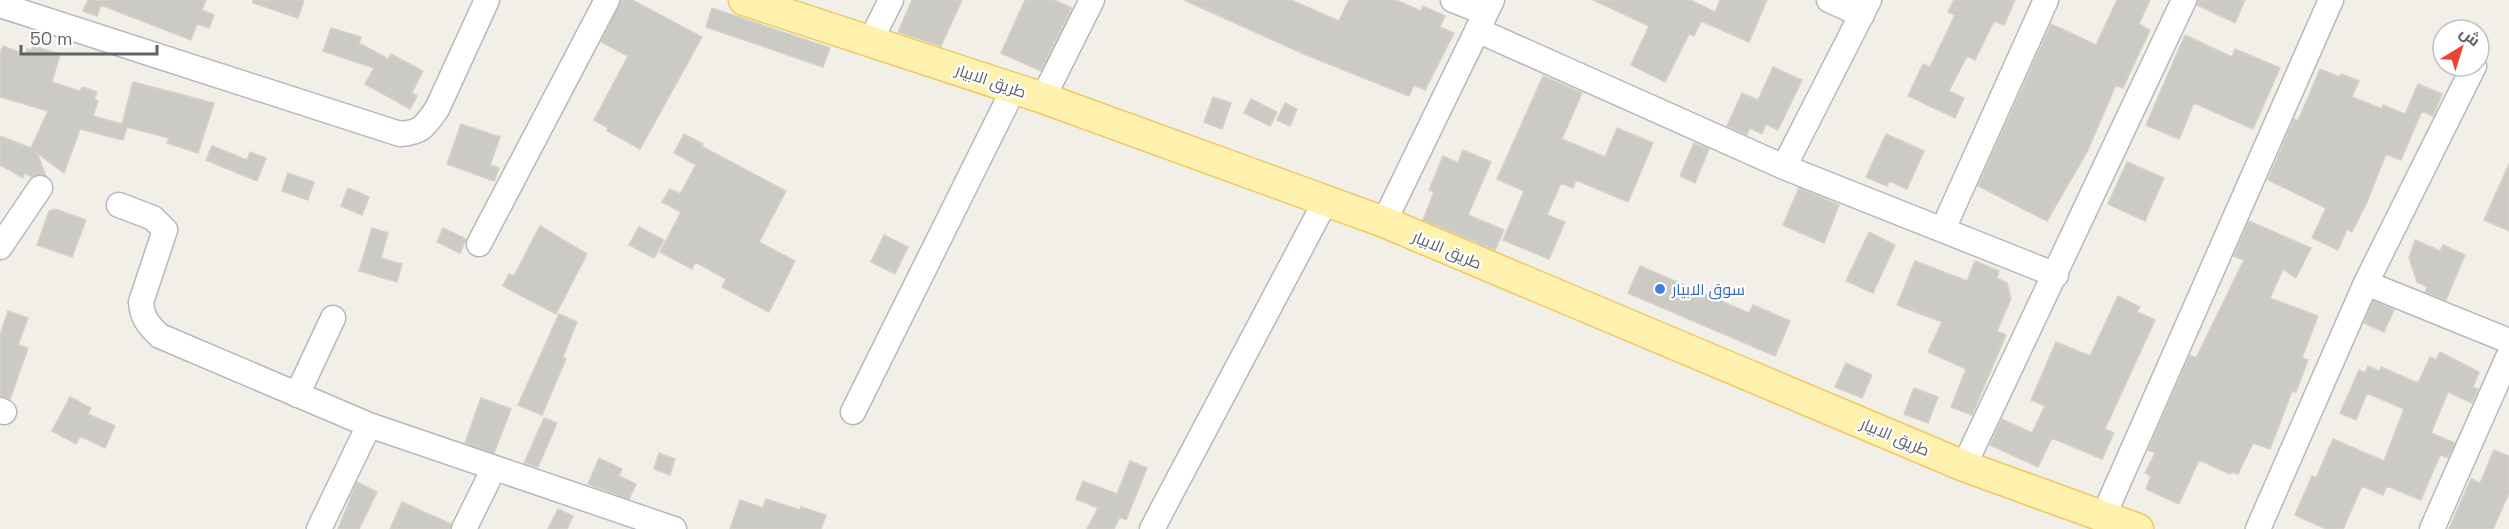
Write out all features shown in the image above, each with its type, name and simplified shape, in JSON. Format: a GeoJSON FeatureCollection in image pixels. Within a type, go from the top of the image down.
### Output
{"type":"FeatureCollection","features":[{"type":"Feature","properties":{"kind":"main road","name":"طريق الابيار"},"geometry":{"type":"LineString","coordinates":[[744,0],[1043,98],[1384,222],[1964,466],[2138,529]]}},
{"type":"Feature","properties":{"kind":"street"},"geometry":{"type":"LineString","coordinates":[[0,5],[399,134],[416,133],[436,109],[488,0]]}},
{"type":"Feature","properties":{"kind":"street"},"geometry":{"type":"LineString","coordinates":[[479,244],[607,0]]}},
{"type":"Feature","properties":{"kind":"street"},"geometry":{"type":"LineString","coordinates":[[871,40],[891,0]]}},
{"type":"Feature","properties":{"kind":"street"},"geometry":{"type":"LineString","coordinates":[[1043,98],[1092,0]]}},
{"type":"Feature","properties":{"kind":"street"},"geometry":{"type":"LineString","coordinates":[[1454,0],[1784,167],[2056,275]]}},
{"type":"Feature","properties":{"kind":"street"},"geometry":{"type":"LineString","coordinates":[[1784,167],[1865,8],[1829,0]]}},
{"type":"Feature","properties":{"kind":"street"},"geometry":{"type":"LineString","coordinates":[[1943,229],[2046,0]]}},
{"type":"Feature","properties":{"kind":"street"},"geometry":{"type":"LineString","coordinates":[[1964,466],[2184,0]]}},
{"type":"Feature","properties":{"kind":"street"},"geometry":{"type":"LineString","coordinates":[[2103,515],[2331,0]]}},
{"type":"Feature","properties":{"kind":"street"},"geometry":{"type":"LineString","coordinates":[[1384,222],[1484,14]]}},
{"type":"Feature","properties":{"kind":"street"},"geometry":{"type":"LineString","coordinates":[[2258,529],[2367,283],[2468,78]]}},
{"type":"Feature","properties":{"kind":"street"},"geometry":{"type":"LineString","coordinates":[[853,412],[1013,90]]}},
{"type":"Feature","properties":{"kind":"street"},"geometry":{"type":"LineString","coordinates":[[0,247],[40,188]]}},
{"type":"Feature","properties":{"kind":"street"},"geometry":{"type":"LineString","coordinates":[[1152,529],[1325,202]]}},
{"type":"Feature","properties":{"kind":"street"},"geometry":{"type":"LineString","coordinates":[[119,205],[153,218],[165,230],[141,302],[142,314],[149,326],[160,336],[369,424],[494,468],[639,524],[674,529]]}},
{"type":"Feature","properties":{"kind":"street"},"geometry":{"type":"LineString","coordinates":[[2367,283],[2509,341]]}},
{"type":"Feature","properties":{"kind":"street"},"geometry":{"type":"LineString","coordinates":[[297,395],[333,318]]}},
{"type":"Feature","properties":{"kind":"street"},"geometry":{"type":"LineString","coordinates":[[2432,529],[2509,355]]}},
{"type":"Feature","properties":{"kind":"street"},"geometry":{"type":"LineString","coordinates":[[319,529],[369,424]]}},
{"type":"Feature","properties":{"kind":"street"},"geometry":{"type":"LineString","coordinates":[[464,529],[494,468]]}},
{"type":"Feature","properties":{"kind":"building"},"geometry":{"type":"Polygon","coordinates":[[[88,0],[206,0],[202,10],[214,15],[209,28],[197,24],[191,40],[101,5],[97,16],[83,11],[88,0]]]}},
{"type":"Feature","properties":{"kind":"building"},"geometry":{"type":"Polygon","coordinates":[[[253,0],[304,0],[298,18],[253,3],[253,0]]]}},
{"type":"Feature","properties":{"kind":"building"},"geometry":{"type":"Polygon","coordinates":[[[621,0],[632,0],[702,37],[640,149],[607,131],[608,128],[594,120],[628,56],[601,42],[621,0]]]}},
{"type":"Feature","properties":{"kind":"building"},"geometry":{"type":"Polygon","coordinates":[[[912,0],[962,0],[941,46],[898,32],[912,0]]]}},
{"type":"Feature","properties":{"kind":"building"},"geometry":{"type":"Polygon","coordinates":[[[1025,0],[1054,0],[1072,8],[1041,71],[1001,53],[1025,0]]]}},
{"type":"Feature","properties":{"kind":"building"},"geometry":{"type":"Polygon","coordinates":[[[1184,0],[1291,0],[1339,21],[1349,0],[1396,0],[1421,11],[1423,6],[1445,16],[1440,27],[1454,33],[1425,90],[1414,85],[1409,96],[1304,54],[1184,0]]]}},
{"type":"Feature","properties":{"kind":"building"},"geometry":{"type":"Polygon","coordinates":[[[1593,0],[1690,0],[1715,12],[1720,0],[1767,0],[1749,42],[1701,21],[1694,36],[1689,34],[1665,82],[1631,65],[1649,26],[1593,0]]]}},
{"type":"Feature","properties":{"kind":"building"},"geometry":{"type":"Polygon","coordinates":[[[1954,0],[2015,0],[2004,25],[1994,21],[1975,60],[1967,56],[1949,91],[1964,98],[1955,118],[1908,96],[1923,64],[1930,67],[1955,15],[1948,12],[1954,0]]]}},
{"type":"Feature","properties":{"kind":"building"},"geometry":{"type":"Polygon","coordinates":[[[2117,0],[2150,0],[2139,24],[2150,30],[2123,88],[2116,85],[2087,152],[2047,221],[1978,186],[2051,24],[2096,45],[2117,0]]]}},
{"type":"Feature","properties":{"kind":"building"},"geometry":{"type":"Polygon","coordinates":[[[2198,0],[2245,0],[2235,23],[2197,5],[2198,0]]]}},
{"type":"Feature","properties":{"kind":"building"},"geometry":{"type":"Polygon","coordinates":[[[712,8],[830,48],[823,67],[706,27],[712,8]]]}},
{"type":"Feature","properties":{"kind":"building"},"geometry":{"type":"Polygon","coordinates":[[[331,28],[361,37],[359,43],[388,59],[391,54],[423,71],[412,93],[417,96],[410,109],[365,84],[374,68],[323,51],[331,28]]]}},
{"type":"Feature","properties":{"kind":"building"},"geometry":{"type":"Polygon","coordinates":[[[2185,35],[2232,57],[2235,49],[2280,68],[2253,129],[2194,103],[2179,139],[2146,125],[2185,35]]]}},
{"type":"Feature","properties":{"kind":"building"},"geometry":{"type":"Polygon","coordinates":[[[3,46],[26,55],[27,49],[32,50],[33,46],[60,54],[52,82],[79,91],[83,87],[97,92],[94,99],[98,101],[93,116],[122,124],[133,82],[214,103],[198,153],[167,143],[169,138],[127,127],[123,140],[80,129],[64,173],[37,153],[46,176],[40,174],[32,177],[25,173],[23,178],[0,165],[0,136],[31,148],[48,111],[0,97],[0,54],[3,46]]]}},
{"type":"Feature","properties":{"kind":"building"},"geometry":{"type":"Polygon","coordinates":[[[1773,67],[1802,80],[1778,130],[1766,124],[1762,134],[1750,128],[1747,135],[1727,126],[1742,93],[1758,100],[1773,67]]]}},
{"type":"Feature","properties":{"kind":"building"},"geometry":{"type":"Polygon","coordinates":[[[2320,69],[2339,77],[2341,74],[2359,81],[2352,97],[2382,109],[2383,105],[2405,114],[2418,84],[2442,94],[2433,116],[2422,111],[2401,160],[2386,154],[2352,232],[2347,229],[2338,250],[2312,238],[2326,208],[2268,180],[2294,119],[2298,121],[2320,69]]]}},
{"type":"Feature","properties":{"kind":"building"},"geometry":{"type":"Polygon","coordinates":[[[1543,76],[1582,93],[1562,139],[1605,157],[1617,128],[1653,143],[1628,202],[1576,180],[1573,188],[1561,183],[1547,215],[1565,222],[1549,259],[1503,240],[1524,191],[1497,179],[1543,76]]]}},
{"type":"Feature","properties":{"kind":"building"},"geometry":{"type":"Polygon","coordinates":[[[1213,97],[1231,103],[1222,129],[1204,122],[1213,97]]]}},
{"type":"Feature","properties":{"kind":"building"},"geometry":{"type":"Polygon","coordinates":[[[1251,99],[1277,112],[1270,126],[1244,113],[1251,99]]]}},
{"type":"Feature","properties":{"kind":"building"},"geometry":{"type":"Polygon","coordinates":[[[1285,103],[1297,109],[1290,126],[1277,120],[1285,103]]]}},
{"type":"Feature","properties":{"kind":"building"},"geometry":{"type":"Polygon","coordinates":[[[461,124],[500,137],[490,165],[499,168],[494,181],[447,164],[461,124]]]}},
{"type":"Feature","properties":{"kind":"building"},"geometry":{"type":"Polygon","coordinates":[[[684,134],[703,144],[701,146],[786,191],[759,242],[795,261],[769,312],[722,287],[726,279],[695,262],[692,269],[660,252],[681,212],[662,202],[670,189],[680,194],[696,165],[674,153],[684,134]]]}},
{"type":"Feature","properties":{"kind":"building"},"geometry":{"type":"Polygon","coordinates":[[[1886,134],[1924,151],[1907,189],[1889,181],[1887,186],[1866,177],[1886,134]]]}},
{"type":"Feature","properties":{"kind":"building"},"geometry":{"type":"Polygon","coordinates":[[[1694,143],[1709,149],[1695,183],[1680,176],[1694,143]]]}},
{"type":"Feature","properties":{"kind":"building"},"geometry":{"type":"Polygon","coordinates":[[[212,146],[247,160],[250,152],[266,158],[257,181],[206,160],[212,146]]]}},
{"type":"Feature","properties":{"kind":"building"},"geometry":{"type":"Polygon","coordinates":[[[1463,150],[1491,162],[1468,215],[1504,230],[1495,250],[1423,220],[1434,192],[1429,190],[1443,156],[1458,163],[1463,150]]]}},
{"type":"Feature","properties":{"kind":"building"},"geometry":{"type":"Polygon","coordinates":[[[2127,162],[2164,178],[2145,221],[2108,204],[2127,162]]]}},
{"type":"Feature","properties":{"kind":"building"},"geometry":{"type":"Polygon","coordinates":[[[2509,164],[2509,231],[2484,220],[2509,164]]]}},
{"type":"Feature","properties":{"kind":"building"},"geometry":{"type":"Polygon","coordinates":[[[288,173],[314,182],[308,200],[282,191],[288,173]]]}},
{"type":"Feature","properties":{"kind":"building"},"geometry":{"type":"Polygon","coordinates":[[[348,188],[369,197],[362,215],[341,206],[348,188]]]}},
{"type":"Feature","properties":{"kind":"building"},"geometry":{"type":"Polygon","coordinates":[[[1799,188],[1839,205],[1824,243],[1783,225],[1799,188]]]}},
{"type":"Feature","properties":{"kind":"building"},"geometry":{"type":"Polygon","coordinates":[[[55,209],[86,220],[72,257],[37,245],[49,211],[55,209]]]}},
{"type":"Feature","properties":{"kind":"building"},"geometry":{"type":"Polygon","coordinates":[[[2249,221],[2311,248],[2296,278],[2283,269],[2270,298],[2318,316],[2302,358],[2308,360],[2296,392],[2292,391],[2270,449],[2253,443],[2238,474],[2232,472],[2230,474],[2199,460],[2179,504],[2146,489],[2151,476],[2145,473],[2155,453],[2148,450],[2190,355],[2196,358],[2244,260],[2234,256],[2249,221]]]}},
{"type":"Feature","properties":{"kind":"building"},"geometry":{"type":"Polygon","coordinates":[[[540,226],[587,254],[556,314],[503,286],[509,274],[514,276],[540,226]]]}},
{"type":"Feature","properties":{"kind":"building"},"geometry":{"type":"Polygon","coordinates":[[[639,227],[664,240],[654,258],[629,245],[639,227]]]}},
{"type":"Feature","properties":{"kind":"building"},"geometry":{"type":"Polygon","coordinates":[[[372,228],[388,233],[381,258],[402,264],[397,282],[359,271],[372,228]]]}},
{"type":"Feature","properties":{"kind":"building"},"geometry":{"type":"Polygon","coordinates":[[[443,228],[466,239],[460,253],[437,242],[443,228]]]}},
{"type":"Feature","properties":{"kind":"building"},"geometry":{"type":"Polygon","coordinates":[[[1869,232],[1895,245],[1873,293],[1846,281],[1869,232]]]}},
{"type":"Feature","properties":{"kind":"building"},"geometry":{"type":"Polygon","coordinates":[[[884,235],[908,247],[895,274],[871,262],[884,235]]]}},
{"type":"Feature","properties":{"kind":"building"},"geometry":{"type":"Polygon","coordinates":[[[2415,240],[2440,251],[2443,245],[2465,255],[2446,300],[2425,292],[2427,287],[2417,282],[2409,258],[2415,240]]]}},
{"type":"Feature","properties":{"kind":"building"},"geometry":{"type":"Polygon","coordinates":[[[1915,261],[1967,281],[1975,261],[1999,271],[1997,278],[2007,283],[2011,299],[1997,331],[2006,335],[1972,415],[1951,407],[1966,369],[1928,352],[1942,322],[1897,305],[1915,261]]]}},
{"type":"Feature","properties":{"kind":"building"},"geometry":{"type":"Polygon","coordinates":[[[1640,266],[1749,313],[1753,305],[1790,321],[1775,356],[1628,293],[1640,266]]]}},
{"type":"Feature","properties":{"kind":"building"},"geometry":{"type":"Polygon","coordinates":[[[2118,296],[2140,307],[2137,312],[2155,320],[2105,429],[2114,433],[2102,459],[2052,438],[2038,467],[1990,445],[2002,419],[2032,433],[2045,406],[2031,400],[2056,342],[2090,356],[2118,296]]]}},
{"type":"Feature","properties":{"kind":"building"},"geometry":{"type":"Polygon","coordinates":[[[2373,301],[2394,310],[2384,332],[2364,323],[2373,301]]]}},
{"type":"Feature","properties":{"kind":"building"},"geometry":{"type":"Polygon","coordinates":[[[8,311],[28,318],[18,345],[28,348],[10,399],[0,396],[0,335],[8,311]]]}},
{"type":"Feature","properties":{"kind":"building"},"geometry":{"type":"Polygon","coordinates":[[[559,314],[577,322],[563,357],[566,359],[542,415],[518,405],[559,314]]]}},
{"type":"Feature","properties":{"kind":"building"},"geometry":{"type":"Polygon","coordinates":[[[2440,352],[2479,372],[2473,387],[2478,389],[2472,403],[2448,392],[2431,433],[2455,443],[2448,458],[2440,455],[2421,500],[2387,486],[2383,495],[2362,486],[2343,529],[2326,529],[2295,515],[2312,476],[2316,478],[2333,439],[2384,461],[2404,409],[2367,393],[2356,420],[2340,413],[2359,370],[2365,373],[2368,366],[2379,371],[2381,367],[2418,383],[2430,357],[2436,360],[2440,352]]]}},
{"type":"Feature","properties":{"kind":"building"},"geometry":{"type":"Polygon","coordinates":[[[1846,363],[1872,375],[1862,398],[1835,387],[1846,363]]]}},
{"type":"Feature","properties":{"kind":"building"},"geometry":{"type":"Polygon","coordinates":[[[1914,388],[1938,397],[1928,423],[1904,414],[1914,388]]]}},
{"type":"Feature","properties":{"kind":"building"},"geometry":{"type":"Polygon","coordinates":[[[70,397],[91,408],[88,414],[115,426],[105,448],[80,436],[76,444],[52,431],[70,397]]]}},
{"type":"Feature","properties":{"kind":"building"},"geometry":{"type":"Polygon","coordinates":[[[481,398],[511,409],[494,453],[465,443],[481,398]]]}},
{"type":"Feature","properties":{"kind":"building"},"geometry":{"type":"Polygon","coordinates":[[[544,418],[557,423],[538,467],[524,463],[544,418]]]}},
{"type":"Feature","properties":{"kind":"building"},"geometry":{"type":"Polygon","coordinates":[[[2494,450],[2509,456],[2509,493],[2493,529],[2449,529],[2471,479],[2480,483],[2494,450]]]}},
{"type":"Feature","properties":{"kind":"building"},"geometry":{"type":"Polygon","coordinates":[[[659,453],[675,459],[670,475],[654,469],[659,453]]]}},
{"type":"Feature","properties":{"kind":"building"},"geometry":{"type":"Polygon","coordinates":[[[599,458],[622,469],[619,476],[636,484],[629,499],[588,484],[599,458]]]}},
{"type":"Feature","properties":{"kind":"building"},"geometry":{"type":"Polygon","coordinates":[[[1130,461],[1147,468],[1126,520],[1120,517],[1114,529],[1087,529],[1098,508],[1076,499],[1083,481],[1117,494],[1130,461]]]}},
{"type":"Feature","properties":{"kind":"building"},"geometry":{"type":"Polygon","coordinates":[[[357,482],[377,492],[359,529],[338,529],[357,482]]]}},
{"type":"Feature","properties":{"kind":"building"},"geometry":{"type":"Polygon","coordinates":[[[766,499],[800,510],[801,507],[826,515],[821,529],[730,529],[740,500],[763,508],[766,499]]]}},
{"type":"Feature","properties":{"kind":"building"},"geometry":{"type":"Polygon","coordinates":[[[402,502],[451,524],[450,529],[390,529],[402,502]]]}},
{"type":"Feature","properties":{"kind":"building"},"geometry":{"type":"Polygon","coordinates":[[[558,509],[573,516],[567,529],[548,529],[558,509]]]}},
{"type":"Feature","properties":{"kind":"place","name":"سوق الابيار"},"geometry":{"type":"Point","coordinates":[1660,289]}}]}
